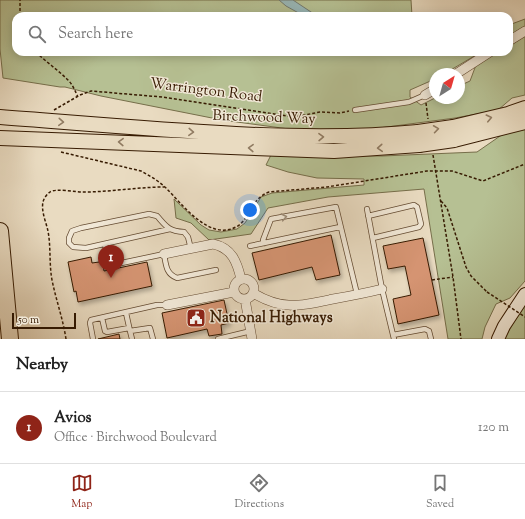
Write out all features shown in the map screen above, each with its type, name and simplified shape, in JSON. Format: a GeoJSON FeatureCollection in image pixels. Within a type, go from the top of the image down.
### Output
{"type":"FeatureCollection","features":[{"type":"Feature","properties":{"kind":"highway"},"geometry":{"type":"LineString","coordinates":[[0,231],[9,339]]}},
{"type":"Feature","properties":{"kind":"highway"},"geometry":{"type":"LineString","coordinates":[[0,286],[9,339]]}},
{"type":"Feature","properties":{"kind":"main road","name":"Birchwood Way"},"geometry":{"type":"LineString","coordinates":[[454,133],[525,108]]}},
{"type":"Feature","properties":{"kind":"main road","name":"Birchwood Way"},"geometry":{"type":"LineString","coordinates":[[0,117],[182,131],[306,137],[383,136],[419,138]]}},
{"type":"Feature","properties":{"kind":"main road","name":"Birchwood Way"},"geometry":{"type":"LineString","coordinates":[[0,138],[334,151],[525,122]]}},
{"type":"Feature","properties":{"kind":"street"},"geometry":{"type":"LineString","coordinates":[[513,38],[525,31]]}},
{"type":"Feature","properties":{"kind":"street"},"geometry":{"type":"LineString","coordinates":[[465,68],[484,56]]}},
{"type":"Feature","properties":{"kind":"street"},"geometry":{"type":"LineString","coordinates":[[425,95],[429,93]]}},
{"type":"Feature","properties":{"kind":"street"},"geometry":{"type":"LineString","coordinates":[[164,254],[213,244],[225,249],[235,259],[241,279]]}},
{"type":"Feature","properties":{"kind":"street"},"geometry":{"type":"LineString","coordinates":[[241,279],[247,279],[252,282],[254,293],[250,297],[245,299],[239,298],[234,292],[235,284],[241,279]]}},
{"type":"Feature","properties":{"kind":"street"},"geometry":{"type":"LineString","coordinates":[[254,293],[262,298],[276,303],[299,306],[382,289]]}},
{"type":"Feature","properties":{"kind":"street"},"geometry":{"type":"LineString","coordinates":[[167,306],[234,292]]}},
{"type":"Feature","properties":{"kind":"street"},"geometry":{"type":"LineString","coordinates":[[498,339],[504,326],[525,294]]}},
{"type":"Feature","properties":{"kind":"street"},"geometry":{"type":"LineString","coordinates":[[245,299],[251,335]]}},
{"type":"Feature","properties":{"kind":"lane"},"geometry":{"type":"LineString","coordinates":[[355,110],[409,102],[425,95]]}},
{"type":"Feature","properties":{"kind":"lane"},"geometry":{"type":"LineString","coordinates":[[265,243],[263,240],[272,219],[334,206],[337,208],[340,227],[357,294]]}},
{"type":"Feature","properties":{"kind":"lane"},"geometry":{"type":"LineString","coordinates":[[368,216],[414,206],[417,207],[421,224],[419,227],[373,238]]}},
{"type":"Feature","properties":{"kind":"lane"},"geometry":{"type":"LineString","coordinates":[[367,209],[382,289],[393,337],[425,329],[429,331],[431,339]]}},
{"type":"Feature","properties":{"kind":"lane"},"geometry":{"type":"LineString","coordinates":[[170,229],[105,244],[78,248],[73,247],[69,243],[69,238],[72,231],[149,214],[157,216],[174,232],[184,232],[188,237],[191,249]]}},
{"type":"Feature","properties":{"kind":"lane"},"geometry":{"type":"LineString","coordinates":[[250,246],[340,227]]}},
{"type":"Feature","properties":{"kind":"lane"},"geometry":{"type":"LineString","coordinates":[[105,244],[109,263],[112,265],[164,254],[167,272],[177,278],[216,270]]}},
{"type":"Feature","properties":{"kind":"lane"},"geometry":{"type":"LineString","coordinates":[[93,339],[90,323],[91,320],[157,305],[167,306]]}},
{"type":"Feature","properties":{"kind":"lane"},"geometry":{"type":"LineString","coordinates":[[126,313],[132,339]]}},
{"type":"Feature","properties":{"kind":"lane"},"geometry":{"type":"LineString","coordinates":[[102,318],[105,331],[107,332],[150,328],[153,339]]}},
{"type":"Feature","properties":{"kind":"lane"},"geometry":{"type":"LineString","coordinates":[[218,339],[251,335]]}},
{"type":"Feature","properties":{"kind":"path"},"geometry":{"type":"LineString","coordinates":[[20,0],[20,12]]}},
{"type":"Feature","properties":{"kind":"path"},"geometry":{"type":"LineString","coordinates":[[40,56],[68,80],[78,96]]}},
{"type":"Feature","properties":{"kind":"path","name":"Warrington Road"},"geometry":{"type":"LineString","coordinates":[[48,110],[55,109],[78,96],[91,91],[162,97],[294,116],[320,112],[340,113],[355,110]]}},
{"type":"Feature","properties":{"kind":"path"},"geometry":{"type":"LineString","coordinates":[[58,152],[141,171],[165,187],[202,224],[218,230],[227,230],[240,225],[256,200],[269,192],[327,187],[427,171],[452,172],[483,181],[525,164]]}},
{"type":"Feature","properties":{"kind":"path"},"geometry":{"type":"LineString","coordinates":[[436,171],[453,277],[460,339]]}},
{"type":"Feature","properties":{"kind":"path"},"geometry":{"type":"LineString","coordinates":[[440,199],[447,208],[466,267],[471,276],[487,292],[525,317]]}},
{"type":"Feature","properties":{"kind":"path"},"geometry":{"type":"LineString","coordinates":[[432,280],[453,277]]}},
{"type":"Feature","properties":{"kind":"green space"},"geometry":{"type":"Polygon","coordinates":[[[0,0],[411,0],[412,12],[12,12],[12,56],[474,56],[454,68],[429,68],[429,82],[410,90],[410,97],[421,105],[429,101],[429,104],[465,104],[465,83],[470,81],[476,65],[491,56],[513,56],[513,44],[525,36],[525,95],[512,98],[498,110],[455,118],[364,130],[304,131],[222,120],[101,96],[65,87],[3,78],[0,49],[0,0]]]}},
{"type":"Feature","properties":{"kind":"green space"},"geometry":{"type":"Polygon","coordinates":[[[525,19],[525,26],[513,34],[513,24],[525,19]]]}},
{"type":"Feature","properties":{"kind":"green space"},"geometry":{"type":"Polygon","coordinates":[[[525,127],[525,281],[510,298],[496,304],[485,327],[482,339],[448,339],[424,189],[328,197],[268,208],[251,234],[209,240],[191,223],[176,218],[174,199],[201,225],[209,230],[221,232],[237,229],[245,223],[261,197],[272,193],[364,185],[364,179],[317,178],[288,172],[266,165],[271,155],[382,156],[477,152],[503,134],[525,127]]]}},
{"type":"Feature","properties":{"kind":"green space"},"geometry":{"type":"Polygon","coordinates":[[[525,303],[525,339],[504,339],[525,303]]]}},
{"type":"Feature","properties":{"kind":"water"},"geometry":{"type":"Polygon","coordinates":[[[279,0],[293,0],[311,12],[297,12],[279,0]]]}},
{"type":"Feature","properties":{"kind":"building"},"geometry":{"type":"Polygon","coordinates":[[[331,235],[340,275],[316,280],[312,267],[259,280],[252,253],[331,235]]]}},
{"type":"Feature","properties":{"kind":"building"},"geometry":{"type":"Polygon","coordinates":[[[423,238],[439,315],[398,324],[393,299],[411,295],[405,266],[388,269],[383,246],[423,238]]]}},
{"type":"Feature","properties":{"kind":"building"},"geometry":{"type":"Polygon","coordinates":[[[91,257],[92,263],[99,262],[103,264],[104,271],[147,262],[152,286],[78,302],[76,291],[74,292],[68,262],[91,257]]]}},
{"type":"Feature","properties":{"kind":"building","name":"National Highways"},"geometry":{"type":"Polygon","coordinates":[[[224,300],[229,323],[221,325],[222,334],[209,336],[207,329],[167,338],[162,313],[224,300]]]}},
{"type":"Feature","properties":{"kind":"building"},"geometry":{"type":"Polygon","coordinates":[[[119,334],[120,339],[98,339],[119,334]]]}},
{"type":"Feature","properties":{"kind":"place","name":"Avios"},"geometry":{"type":"Point","coordinates":[111,278]}},
{"type":"Feature","properties":{"kind":"place","name":"National Highways"},"geometry":{"type":"Point","coordinates":[196,318]}}]}
